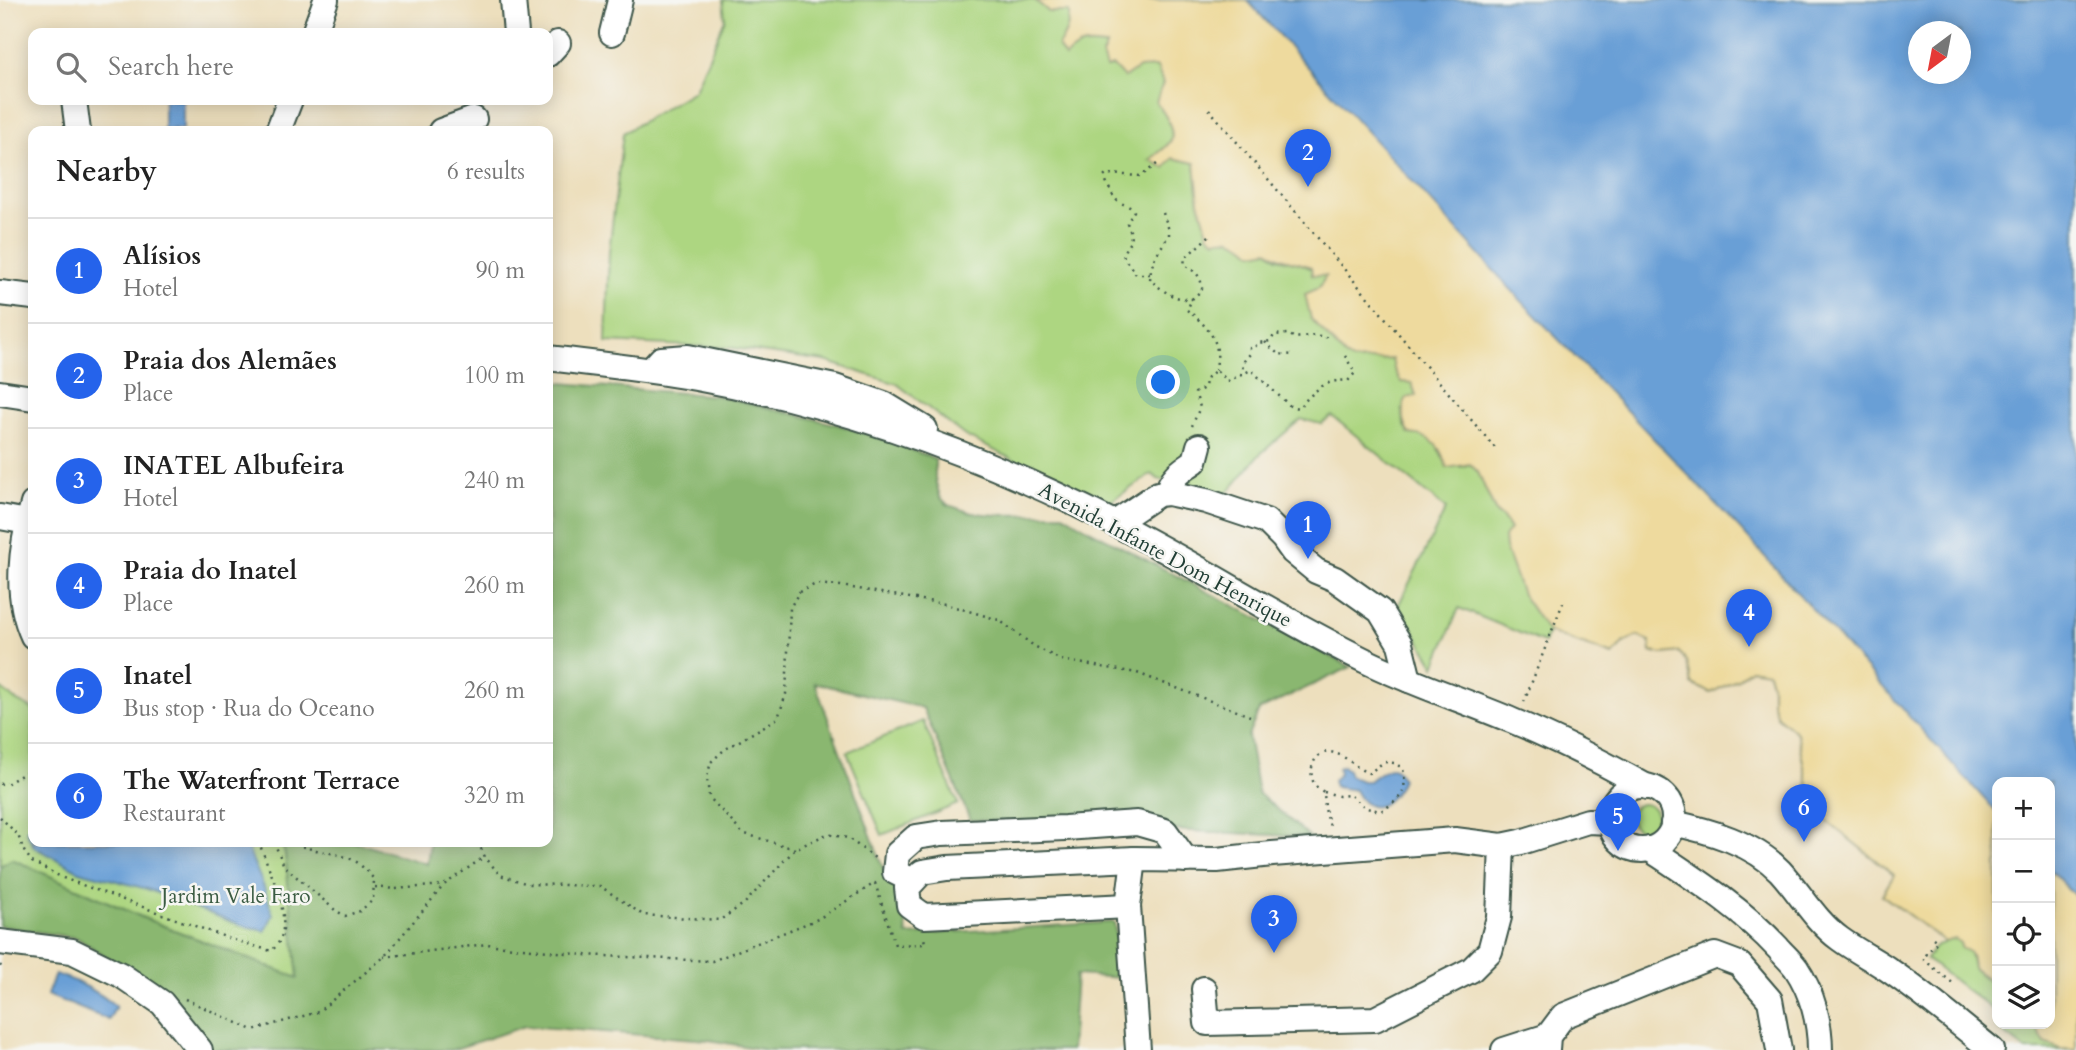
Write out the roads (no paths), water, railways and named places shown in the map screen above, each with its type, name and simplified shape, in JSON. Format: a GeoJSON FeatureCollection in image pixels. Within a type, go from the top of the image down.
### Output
{"type":"FeatureCollection","features":[{"type":"Feature","properties":{"kind":"street"},"geometry":{"type":"LineString","coordinates":[[316,28],[326,0]]}},
{"type":"Feature","properties":{"kind":"street"},"geometry":{"type":"LineString","coordinates":[[513,0],[516,28]]}},
{"type":"Feature","properties":{"kind":"street"},"geometry":{"type":"LineString","coordinates":[[612,33],[620,0]]}},
{"type":"Feature","properties":{"kind":"street"},"geometry":{"type":"LineString","coordinates":[[75,105],[77,126]]}},
{"type":"Feature","properties":{"kind":"street"},"geometry":{"type":"LineString","coordinates":[[283,126],[289,105]]}},
{"type":"Feature","properties":{"kind":"street"},"geometry":{"type":"LineString","coordinates":[[454,126],[474,118]]}},
{"type":"Feature","properties":{"kind":"street"},"geometry":{"type":"LineString","coordinates":[[0,293],[28,296]]}},
{"type":"Feature","properties":{"kind":"street","name":"Avenida Infante Dom Henrique"},"geometry":{"type":"LineString","coordinates":[[553,359],[698,378],[778,396],[931,442],[1020,478],[1115,523],[1366,661],[1516,722],[1647,787]]}},
{"type":"Feature","properties":{"kind":"street"},"geometry":{"type":"LineString","coordinates":[[0,393],[28,397]]}},
{"type":"Feature","properties":{"kind":"street"},"geometry":{"type":"LineString","coordinates":[[1168,493],[1168,485],[1172,480],[1195,461],[1199,446]]}},
{"type":"Feature","properties":{"kind":"street"},"geometry":{"type":"LineString","coordinates":[[1115,523],[1158,494],[1168,493],[1206,501],[1266,521],[1293,552],[1316,571],[1346,586],[1380,611],[1400,644],[1409,680]]}},
{"type":"Feature","properties":{"kind":"street"},"geometry":{"type":"LineString","coordinates":[[0,517],[28,516]]}},
{"type":"Feature","properties":{"kind":"street"},"geometry":{"type":"LineString","coordinates":[[28,531],[21,567],[22,607],[28,623]]}},
{"type":"Feature","properties":{"kind":"street"},"geometry":{"type":"LineString","coordinates":[[1604,764],[1616,780],[1621,794]]}},
{"type":"Feature","properties":{"kind":"street"},"geometry":{"type":"LineString","coordinates":[[1820,1050],[1820,1030],[1814,1006],[1796,969],[1760,929],[1680,868],[1668,851],[1663,838],[1674,813],[1665,796],[1657,790],[1638,786],[1621,794],[1614,802],[1610,822],[1613,833],[1620,842],[1629,848],[1640,850],[1663,838],[1735,842],[1758,853],[1777,869],[1828,930],[1897,976],[1992,1050]]}},
{"type":"Feature","properties":{"kind":"street"},"geometry":{"type":"LineString","coordinates":[[904,876],[947,868],[1134,859],[1217,860],[1455,840],[1502,846],[1588,821],[1610,822]]}},
{"type":"Feature","properties":{"kind":"street"},"geometry":{"type":"LineString","coordinates":[[1128,906],[924,916],[909,905],[897,854],[916,837],[942,833],[1137,823],[1165,831],[1186,860]]}},
{"type":"Feature","properties":{"kind":"street"},"geometry":{"type":"LineString","coordinates":[[1204,989],[1207,1023],[1376,1019],[1471,970],[1490,951],[1499,917],[1502,846]]}},
{"type":"Feature","properties":{"kind":"street"},"geometry":{"type":"LineString","coordinates":[[1134,859],[1128,906],[1138,1050]]}},
{"type":"Feature","properties":{"kind":"street"},"geometry":{"type":"LineString","coordinates":[[0,942],[72,951],[121,975],[162,1003],[200,1050]]}},
{"type":"Feature","properties":{"kind":"street"},"geometry":{"type":"LineString","coordinates":[[1504,1050],[1548,1043],[1563,1016],[1715,955],[1739,964],[1770,1000],[1779,1050]]}},
{"type":"Feature","properties":{"kind":"water"},"geometry":{"type":"Polygon","coordinates":[[[1247,0],[2076,0],[2076,896],[2055,875],[2055,777],[1992,777],[1992,807],[1740,529],[1518,297],[1247,0]]]}},
{"type":"Feature","properties":{"kind":"water"},"geometry":{"type":"Polygon","coordinates":[[[164,105],[183,105],[183,126],[164,126],[164,105]]]}},
{"type":"Feature","properties":{"kind":"water"},"geometry":{"type":"Polygon","coordinates":[[[1343,766],[1350,776],[1362,781],[1369,781],[1391,768],[1399,773],[1402,779],[1387,801],[1374,806],[1361,799],[1355,790],[1335,787],[1333,781],[1339,774],[1338,768],[1343,766]]]}},
{"type":"Feature","properties":{"kind":"water"},"geometry":{"type":"Polygon","coordinates":[[[34,847],[247,847],[273,915],[265,931],[240,925],[147,889],[79,871],[34,847]]]}},
{"type":"Feature","properties":{"kind":"water"},"geometry":{"type":"Polygon","coordinates":[[[55,974],[87,987],[116,1006],[109,1020],[47,995],[55,974]]]}},
{"type":"Feature","properties":{"kind":"place","name":"Praia dos Alemães"},"geometry":{"type":"Point","coordinates":[1308,187]}},
{"type":"Feature","properties":{"kind":"place","name":"Alísios"},"geometry":{"type":"Point","coordinates":[1308,559]}},
{"type":"Feature","properties":{"kind":"place","name":"Praia do Inatel"},"geometry":{"type":"Point","coordinates":[1749,647]}},
{"type":"Feature","properties":{"kind":"place","name":"The Waterfront Terrace"},"geometry":{"type":"Point","coordinates":[1804,842]}},
{"type":"Feature","properties":{"kind":"place","name":"Inatel"},"geometry":{"type":"Point","coordinates":[1618,851]}},
{"type":"Feature","properties":{"kind":"place","name":"INATEL Albufeira"},"geometry":{"type":"Point","coordinates":[1274,953]}},
{"type":"Feature","properties":{"kind":"park label","name":"Jardim Vale Faro"},"geometry":{"type":"Point","coordinates":[236,896]}}]}
